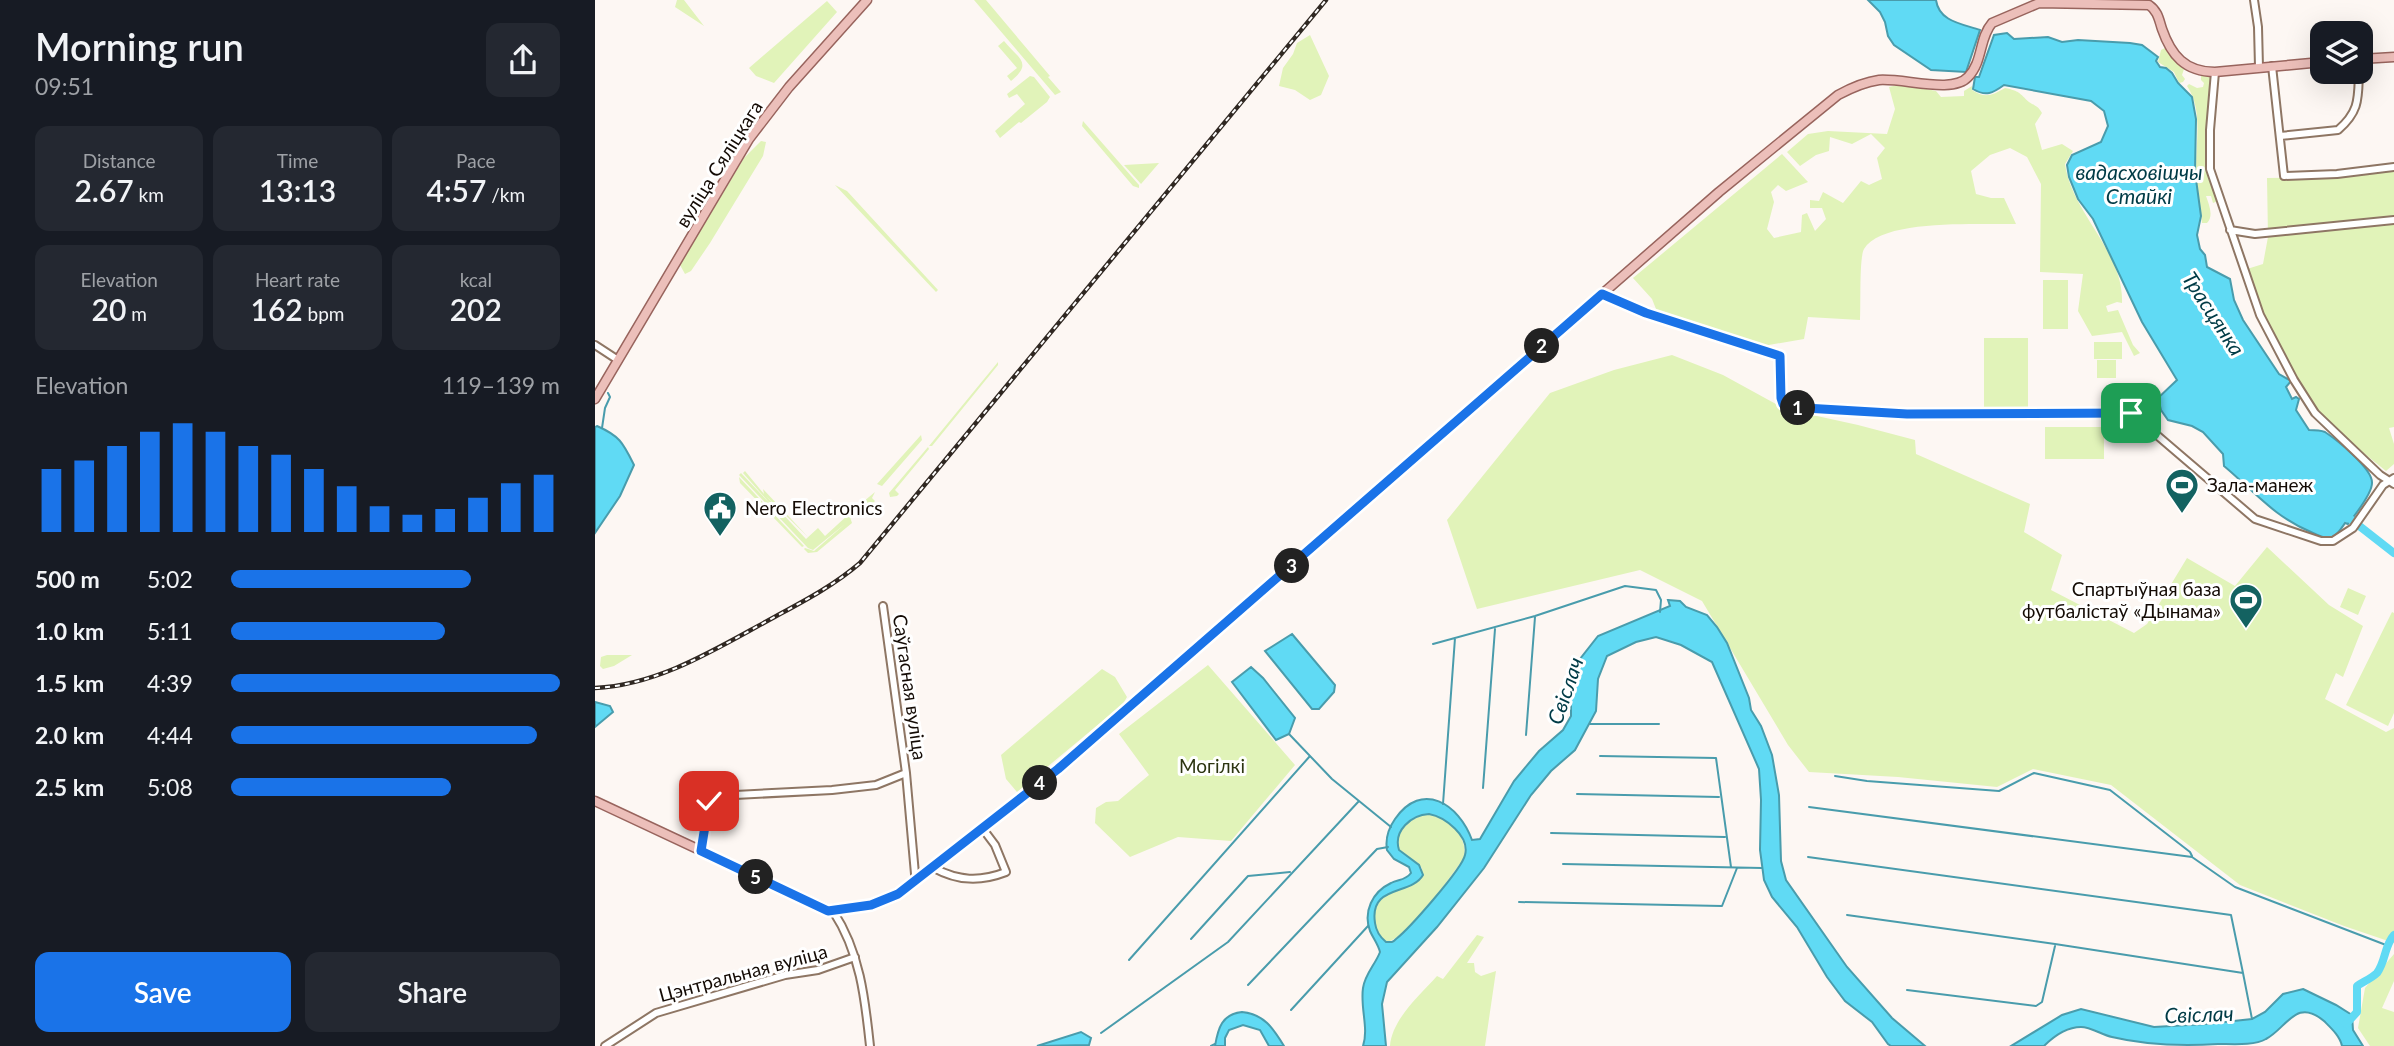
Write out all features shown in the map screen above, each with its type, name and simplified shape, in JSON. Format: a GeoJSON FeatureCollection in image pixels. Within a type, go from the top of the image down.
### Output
{"type":"FeatureCollection","features":[{"type":"Feature","properties":{"kind":"main road","name":"вуліца Сяліцкага"},"geometry":{"type":"LineString","coordinates":[[595,399],[750,139],[801,73],[867,0]]}},
{"type":"Feature","properties":{"kind":"main road"},"geometry":{"type":"LineString","coordinates":[[595,802],[818,907],[833,911],[871,905],[898,894],[1021,799],[1257,597],[1720,192],[1833,98],[1858,85],[1877,80],[1957,85],[1968,78],[1974,69],[1987,29],[1996,20],[2031,2],[2149,5],[2156,11],[2168,45],[2176,58],[2193,68],[2215,72],[2310,63]]}},
{"type":"Feature","properties":{"kind":"main road"},"geometry":{"type":"LineString","coordinates":[[2373,58],[2394,57]]}},
{"type":"Feature","properties":{"kind":"street"},"geometry":{"type":"LineString","coordinates":[[2254,0],[2259,67]]}},
{"type":"Feature","properties":{"kind":"street"},"geometry":{"type":"LineString","coordinates":[[2272,66],[2284,176],[2337,174],[2394,167]]}},
{"type":"Feature","properties":{"kind":"street"},"geometry":{"type":"LineString","coordinates":[[1602,294],[1646,313],[1780,356],[1781,398],[1783,404],[1788,407],[1907,414],[2131,413],[2255,519],[2328,542],[2338,539],[2353,528],[2392,481],[2320,419],[2304,397],[2260,315],[2209,165],[2215,72]]}},
{"type":"Feature","properties":{"kind":"street"},"geometry":{"type":"LineString","coordinates":[[2280,136],[2338,130],[2355,110],[2359,84]]}},
{"type":"Feature","properties":{"kind":"street"},"geometry":{"type":"LineString","coordinates":[[2230,230],[2255,234],[2394,220]]}},
{"type":"Feature","properties":{"kind":"street"},"geometry":{"type":"LineString","coordinates":[[595,345],[618,360]]}},
{"type":"Feature","properties":{"kind":"street","name":"Саўгасная вуліца"},"geometry":{"type":"LineString","coordinates":[[883,606],[906,773],[915,874],[918,880]]}},
{"type":"Feature","properties":{"kind":"street","name":"Саўгасная вуліца"},"geometry":{"type":"LineString","coordinates":[[701,851],[709,801],[716,796],[876,785],[906,773]]}},
{"type":"Feature","properties":{"kind":"street"},"geometry":{"type":"LineString","coordinates":[[934,868],[957,879],[992,877],[1006,872],[995,845],[982,829]]}},
{"type":"Feature","properties":{"kind":"street","name":"Цэнтральная вуліца"},"geometry":{"type":"LineString","coordinates":[[833,911],[846,932],[856,957],[864,991],[870,1046]]}},
{"type":"Feature","properties":{"kind":"street","name":"Цэнтральная вуліца"},"geometry":{"type":"LineString","coordinates":[[605,1046],[656,1013],[785,975],[818,970],[856,957]]}},
{"type":"Feature","properties":{"kind":"green space"},"geometry":{"type":"Polygon","coordinates":[[[677,0],[684,0],[704,26],[675,7],[677,0]]]}},
{"type":"Feature","properties":{"kind":"green space"},"geometry":{"type":"Polygon","coordinates":[[[974,0],[986,0],[1061,92],[1055,95],[974,0]]]}},
{"type":"Feature","properties":{"kind":"green space"},"geometry":{"type":"Polygon","coordinates":[[[827,1],[837,12],[774,83],[756,76],[749,68],[827,1]]]}},
{"type":"Feature","properties":{"kind":"green space"},"geometry":{"type":"Polygon","coordinates":[[[1310,35],[1329,76],[1321,95],[1310,100],[1295,90],[1279,86],[1283,68],[1297,43],[1310,35]]]}},
{"type":"Feature","properties":{"kind":"green space"},"geometry":{"type":"Polygon","coordinates":[[[1004,41],[1019,57],[1022,65],[1018,75],[1011,81],[1007,76],[1017,68],[998,46],[1004,41]]]}},
{"type":"Feature","properties":{"kind":"green space"},"geometry":{"type":"Polygon","coordinates":[[[2165,48],[2184,69],[2183,82],[2179,83],[2174,72],[2158,62],[2161,50],[2165,48]]]}},
{"type":"Feature","properties":{"kind":"green space"},"geometry":{"type":"Polygon","coordinates":[[[2206,74],[2210,77],[2210,83],[2206,162],[2218,201],[2213,203],[2211,196],[2206,196],[2210,217],[2207,223],[2202,223],[2196,173],[2197,117],[2187,86],[2189,84],[2197,88],[2203,87],[2201,76],[2206,74]]]}},
{"type":"Feature","properties":{"kind":"green space"},"geometry":{"type":"Polygon","coordinates":[[[1030,76],[1034,77],[1050,97],[1000,138],[995,131],[1025,104],[1017,94],[1009,98],[1007,94],[1030,76]]]}},
{"type":"Feature","properties":{"kind":"green space"},"geometry":{"type":"Polygon","coordinates":[[[1902,84],[1936,91],[1941,97],[1964,96],[1964,91],[1972,86],[1972,90],[1985,95],[2005,88],[2019,93],[2039,109],[2042,113],[2035,124],[2042,150],[2062,144],[2073,151],[2065,164],[2070,182],[2077,200],[2107,249],[2120,284],[2122,303],[2106,306],[2108,312],[2118,310],[2133,345],[2140,353],[2134,356],[2122,332],[2092,336],[2078,311],[2083,274],[2040,272],[2041,184],[2027,157],[2010,148],[1990,155],[1971,171],[1976,194],[2004,198],[2016,224],[1934,225],[1891,232],[1874,239],[1862,254],[1860,320],[1808,317],[1804,339],[1763,346],[1658,314],[1652,299],[1633,278],[1782,154],[1808,182],[1786,191],[1778,185],[1771,192],[1774,202],[1767,229],[1774,238],[1801,232],[1802,215],[1807,213],[1815,231],[1826,219],[1822,208],[1810,208],[1810,200],[1819,201],[1823,192],[1843,203],[1861,181],[1869,185],[1882,179],[1877,158],[1885,148],[1871,134],[1852,144],[1830,137],[1829,151],[1816,155],[1800,166],[1787,152],[1808,134],[1828,131],[1887,134],[1895,109],[1889,87],[1902,84]]]}},
{"type":"Feature","properties":{"kind":"green space"},"geometry":{"type":"Polygon","coordinates":[[[1083,121],[1139,188],[1133,186],[1082,126],[1083,121]]]}},
{"type":"Feature","properties":{"kind":"green space"},"geometry":{"type":"Polygon","coordinates":[[[761,141],[766,142],[763,156],[710,243],[691,271],[685,274],[680,265],[744,158],[761,141]]]}},
{"type":"Feature","properties":{"kind":"green space"},"geometry":{"type":"Polygon","coordinates":[[[1159,163],[1141,184],[1124,165],[1159,163]]]}},
{"type":"Feature","properties":{"kind":"green space"},"geometry":{"type":"Polygon","coordinates":[[[2394,170],[2394,427],[2389,428],[2394,444],[2394,464],[2386,471],[2319,417],[2259,310],[2247,269],[2263,264],[2268,237],[2267,178],[2337,177],[2394,170]]]}},
{"type":"Feature","properties":{"kind":"green space"},"geometry":{"type":"Polygon","coordinates":[[[835,185],[847,191],[938,290],[936,292],[835,185]]]}},
{"type":"Feature","properties":{"kind":"green space"},"geometry":{"type":"Polygon","coordinates":[[[2043,280],[2068,280],[2068,329],[2043,329],[2043,280]]]}},
{"type":"Feature","properties":{"kind":"green space"},"geometry":{"type":"Polygon","coordinates":[[[1984,338],[2028,338],[2028,408],[1984,407],[1984,338]]]}},
{"type":"Feature","properties":{"kind":"green space"},"geometry":{"type":"Polygon","coordinates":[[[2094,342],[2122,342],[2122,359],[2094,359],[2094,342]]]}},
{"type":"Feature","properties":{"kind":"green space"},"geometry":{"type":"Polygon","coordinates":[[[1672,355],[1723,375],[1785,409],[1915,440],[1916,454],[2030,504],[2024,532],[2062,555],[2051,590],[2134,633],[2147,624],[2187,558],[2235,586],[2267,547],[2329,605],[2363,626],[2343,677],[2336,673],[2325,699],[2386,732],[2394,728],[2394,943],[2240,885],[2111,785],[2033,769],[1997,787],[1809,772],[1788,745],[1702,601],[1640,570],[1477,609],[1447,520],[1550,393],[1614,370],[1672,355]]]}},
{"type":"Feature","properties":{"kind":"green space"},"geometry":{"type":"Polygon","coordinates":[[[2097,360],[2116,360],[2116,378],[2097,378],[2097,360]]]}},
{"type":"Feature","properties":{"kind":"green space"},"geometry":{"type":"Polygon","coordinates":[[[998,362],[932,446],[929,446],[998,362]]]}},
{"type":"Feature","properties":{"kind":"green space"},"geometry":{"type":"Polygon","coordinates":[[[2045,427],[2104,427],[2104,459],[2045,459],[2045,427]]]}},
{"type":"Feature","properties":{"kind":"green space"},"geometry":{"type":"Polygon","coordinates":[[[921,435],[922,440],[882,486],[877,484],[921,435]]]}},
{"type":"Feature","properties":{"kind":"green space"},"geometry":{"type":"Polygon","coordinates":[[[928,447],[895,490],[899,494],[890,497],[889,493],[928,447]]]}},
{"type":"Feature","properties":{"kind":"green space"},"geometry":{"type":"Polygon","coordinates":[[[745,471],[764,494],[763,489],[808,537],[766,496],[806,539],[818,528],[825,536],[849,514],[852,523],[817,552],[808,553],[805,548],[814,551],[845,524],[813,550],[808,548],[739,475],[741,473],[775,509],[743,473],[745,471]]]}},
{"type":"Feature","properties":{"kind":"green space"},"geometry":{"type":"Polygon","coordinates":[[[739,477],[804,546],[802,547],[740,483],[739,477]]]}},
{"type":"Feature","properties":{"kind":"green space"},"geometry":{"type":"Polygon","coordinates":[[[875,492],[872,498],[875,501],[860,516],[855,515],[868,502],[854,515],[851,512],[875,492]]]}},
{"type":"Feature","properties":{"kind":"green space"},"geometry":{"type":"Polygon","coordinates":[[[2348,588],[2366,596],[2358,615],[2340,607],[2348,588]]]}},
{"type":"Feature","properties":{"kind":"green space"},"geometry":{"type":"Polygon","coordinates":[[[2392,612],[2394,713],[2388,726],[2346,705],[2392,612]]]}},
{"type":"Feature","properties":{"kind":"green space"},"geometry":{"type":"Polygon","coordinates":[[[632,655],[603,669],[600,666],[601,657],[632,655]]]}},
{"type":"Feature","properties":{"kind":"green space","name":"Могілкі"},"geometry":{"type":"Polygon","coordinates":[[[1208,665],[1295,765],[1231,841],[1178,837],[1130,857],[1095,823],[1096,808],[1106,802],[1118,801],[1149,775],[1119,734],[1208,665]]]}},
{"type":"Feature","properties":{"kind":"green space"},"geometry":{"type":"Polygon","coordinates":[[[1102,669],[1115,677],[1127,697],[1123,704],[1017,792],[1006,779],[1001,755],[1102,669]]]}},
{"type":"Feature","properties":{"kind":"green space"},"geometry":{"type":"Polygon","coordinates":[[[1429,814],[1450,824],[1460,836],[1465,850],[1464,858],[1416,920],[1395,939],[1386,942],[1375,923],[1377,905],[1388,894],[1419,881],[1422,868],[1402,854],[1397,838],[1404,826],[1429,814]]]}},
{"type":"Feature","properties":{"kind":"green space"},"geometry":{"type":"Polygon","coordinates":[[[1477,935],[1484,937],[1467,963],[1474,963],[1475,972],[1481,976],[1496,971],[1485,1046],[1390,1046],[1396,1026],[1408,1008],[1437,976],[1443,979],[1477,935]]]}},
{"type":"Feature","properties":{"kind":"green space"},"geometry":{"type":"Polygon","coordinates":[[[2394,954],[2394,981],[2382,1008],[2394,1012],[2394,1046],[2370,1046],[2358,1028],[2365,988],[2394,954]]]}},
{"type":"Feature","properties":{"kind":"water"},"geometry":{"type":"Polygon","coordinates":[[[1868,0],[1936,0],[1947,18],[1980,30],[1966,72],[1931,70],[1894,45],[1880,12],[1868,0]]]}},
{"type":"Feature","properties":{"kind":"water","name":"вадасховішчы Стайкі"},"geometry":{"type":"Polygon","coordinates":[[[2007,33],[2014,39],[2048,37],[2062,42],[2078,40],[2142,45],[2158,57],[2156,61],[2160,67],[2172,73],[2192,97],[2196,119],[2195,172],[2201,216],[2197,235],[2207,267],[2230,279],[2234,300],[2243,320],[2279,374],[2291,381],[2286,387],[2292,399],[2299,399],[2296,410],[2309,430],[2323,431],[2331,436],[2353,455],[2371,477],[2371,488],[2363,504],[2348,524],[2345,523],[2334,536],[2327,538],[2316,535],[2276,512],[2224,466],[2223,454],[2203,432],[2192,426],[2168,420],[2161,410],[2158,398],[2177,380],[2142,322],[2093,219],[2078,199],[2069,177],[2067,165],[2072,155],[2101,142],[2108,126],[2104,111],[2091,101],[2004,85],[1989,93],[1973,89],[1975,77],[1979,77],[1994,35],[2007,33]]]}},
{"type":"Feature","properties":{"kind":"water"},"geometry":{"type":"Polygon","coordinates":[[[595,427],[620,441],[634,465],[620,496],[595,533],[595,427]]]}},
{"type":"Feature","properties":{"kind":"water"},"geometry":{"type":"Polygon","coordinates":[[[1668,600],[1680,601],[1686,607],[1707,615],[1727,643],[1749,698],[1751,710],[1761,726],[1772,755],[1779,795],[1781,861],[1786,880],[1847,967],[1892,1018],[1925,1046],[1888,1044],[1872,1022],[1845,1001],[1797,927],[1772,897],[1764,880],[1760,850],[1759,769],[1712,662],[1681,645],[1656,637],[1636,642],[1607,656],[1598,679],[1596,711],[1575,750],[1551,771],[1531,795],[1484,868],[1437,927],[1387,982],[1382,1004],[1386,1046],[1363,1046],[1363,988],[1380,952],[1368,924],[1369,910],[1374,897],[1384,887],[1411,873],[1409,867],[1394,859],[1387,850],[1388,834],[1395,819],[1406,807],[1417,801],[1439,801],[1458,816],[1472,840],[1480,839],[1514,781],[1539,751],[1563,730],[1571,716],[1571,697],[1580,659],[1598,636],[1670,606],[1668,600]],[[1429,814],[1416,817],[1401,831],[1399,850],[1419,865],[1423,875],[1410,886],[1384,896],[1378,902],[1375,911],[1376,926],[1386,942],[1395,940],[1423,912],[1455,873],[1465,855],[1466,848],[1460,834],[1449,823],[1429,814]]]}},
{"type":"Feature","properties":{"kind":"water"},"geometry":{"type":"Polygon","coordinates":[[[1292,634],[1335,685],[1334,692],[1319,709],[1312,709],[1265,651],[1292,634]]]}},
{"type":"Feature","properties":{"kind":"water"},"geometry":{"type":"Polygon","coordinates":[[[1251,667],[1295,718],[1289,734],[1276,740],[1232,682],[1251,667]]]}},
{"type":"Feature","properties":{"kind":"water"},"geometry":{"type":"Polygon","coordinates":[[[595,702],[610,706],[613,712],[595,727],[595,702]]]}},
{"type":"Feature","properties":{"kind":"water"},"geometry":{"type":"Polygon","coordinates":[[[2303,989],[2352,1015],[2353,1030],[2363,1046],[2342,1046],[2324,1021],[2306,1012],[2292,1017],[2266,1039],[2249,1044],[2151,1043],[2125,1040],[2081,1027],[2061,1033],[2044,1046],[2011,1046],[2062,1015],[2081,1009],[2154,1027],[2206,1024],[2252,1019],[2265,1012],[2283,994],[2303,989]]]}},
{"type":"Feature","properties":{"kind":"water"},"geometry":{"type":"Polygon","coordinates":[[[1242,1012],[1262,1019],[1284,1046],[1269,1046],[1260,1030],[1243,1025],[1229,1030],[1225,1046],[1215,1046],[1225,1019],[1242,1012]]]}},
{"type":"Feature","properties":{"kind":"water"},"geometry":{"type":"Polygon","coordinates":[[[1081,1032],[1091,1038],[1089,1045],[1037,1046],[1081,1032]]]}},
{"type":"Feature","properties":{"kind":"waterway"},"geometry":{"type":"LineString","coordinates":[[602,428],[610,397],[608,393]]}},
{"type":"Feature","properties":{"kind":"waterway","name":"Трасцянка"},"geometry":{"type":"LineString","coordinates":[[2344,514],[2394,553]]}},
{"type":"Feature","properties":{"kind":"waterway"},"geometry":{"type":"LineString","coordinates":[[1433,644],[1535,616],[1625,586],[1656,590],[1661,600],[1660,612]]}},
{"type":"Feature","properties":{"kind":"waterway"},"geometry":{"type":"LineString","coordinates":[[1526,735],[1535,617]]}},
{"type":"Feature","properties":{"kind":"waterway"},"geometry":{"type":"LineString","coordinates":[[1483,788],[1495,629]]}},
{"type":"Feature","properties":{"kind":"waterway"},"geometry":{"type":"LineString","coordinates":[[1443,804],[1455,638]]}},
{"type":"Feature","properties":{"kind":"waterway"},"geometry":{"type":"LineString","coordinates":[[1590,724],[1659,724]]}},
{"type":"Feature","properties":{"kind":"waterway"},"geometry":{"type":"LineString","coordinates":[[1289,734],[1332,779],[1391,827]]}},
{"type":"Feature","properties":{"kind":"waterway"},"geometry":{"type":"LineString","coordinates":[[1129,960],[1310,756]]}},
{"type":"Feature","properties":{"kind":"waterway"},"geometry":{"type":"LineString","coordinates":[[1600,756],[1716,758],[1731,867]]}},
{"type":"Feature","properties":{"kind":"waterway"},"geometry":{"type":"LineString","coordinates":[[1835,776],[1999,791],[2034,773],[2110,790],[2192,856]]}},
{"type":"Feature","properties":{"kind":"waterway"},"geometry":{"type":"LineString","coordinates":[[1577,794],[1719,797]]}},
{"type":"Feature","properties":{"kind":"waterway"},"geometry":{"type":"LineString","coordinates":[[1101,1033],[1228,942],[1359,801]]}},
{"type":"Feature","properties":{"kind":"waterway"},"geometry":{"type":"LineString","coordinates":[[1809,807],[2192,857],[2235,887],[2386,945]]}},
{"type":"Feature","properties":{"kind":"waterway"},"geometry":{"type":"LineString","coordinates":[[1551,833],[1725,837]]}},
{"type":"Feature","properties":{"kind":"waterway"},"geometry":{"type":"LineString","coordinates":[[1248,985],[1377,849],[1388,847]]}},
{"type":"Feature","properties":{"kind":"waterway"},"geometry":{"type":"LineString","coordinates":[[1808,857],[2231,915],[2243,973]]}},
{"type":"Feature","properties":{"kind":"waterway"},"geometry":{"type":"LineString","coordinates":[[1563,864],[1762,868]]}},
{"type":"Feature","properties":{"kind":"waterway"},"geometry":{"type":"LineString","coordinates":[[1519,902],[1722,906],[1737,868]]}},
{"type":"Feature","properties":{"kind":"waterway"},"geometry":{"type":"LineString","coordinates":[[1191,939],[1248,876],[1290,872]]}},
{"type":"Feature","properties":{"kind":"waterway"},"geometry":{"type":"LineString","coordinates":[[1847,915],[2243,973],[2252,1019]]}},
{"type":"Feature","properties":{"kind":"waterway"},"geometry":{"type":"LineString","coordinates":[[1291,1010],[1368,926]]}},
{"type":"Feature","properties":{"kind":"waterway","name":"Трасцянка"},"geometry":{"type":"LineString","coordinates":[[2346,1024],[2357,1012],[2357,986],[2377,973],[2394,935]]}},
{"type":"Feature","properties":{"kind":"waterway"},"geometry":{"type":"LineString","coordinates":[[1907,990],[2036,1006],[2042,1002],[2055,946]]}},
{"type":"Feature","properties":{"kind":"waterway"},"geometry":{"type":"LineString","coordinates":[[1211,1046],[1215,1044]]}},
{"type":"Feature","properties":{"kind":"railway"},"geometry":{"type":"LineString","coordinates":[[595,688],[641,680],[685,664],[816,594],[860,563],[1326,0]]}},
{"type":"Feature","properties":{"kind":"place","name":"Зала-манеж"},"geometry":{"type":"Point","coordinates":[2182,515]}},
{"type":"Feature","properties":{"kind":"place","name":"Nero Electronics"},"geometry":{"type":"Point","coordinates":[720,538]}},
{"type":"Feature","properties":{"kind":"place","name":"Спартыўная база футбалістаў «Дынама»"},"geometry":{"type":"Point","coordinates":[2246,630]}},
{"type":"Feature","properties":{"kind":"route"},"geometry":{"type":"LineString","coordinates":[[709,801],[701,851],[828,911],[871,905],[898,894],[1058,769],[1602,294],[1646,313],[1780,356],[1781,398],[1783,404],[1788,407],[1907,414],[2131,413]]}},
{"type":"Feature","properties":{"kind":"water label","name":"Свіслач"},"geometry":{"type":"Point","coordinates":[1566,691]}},
{"type":"Feature","properties":{"kind":"water label","name":"Свіслач"},"geometry":{"type":"Point","coordinates":[2199,1015]}}]}
